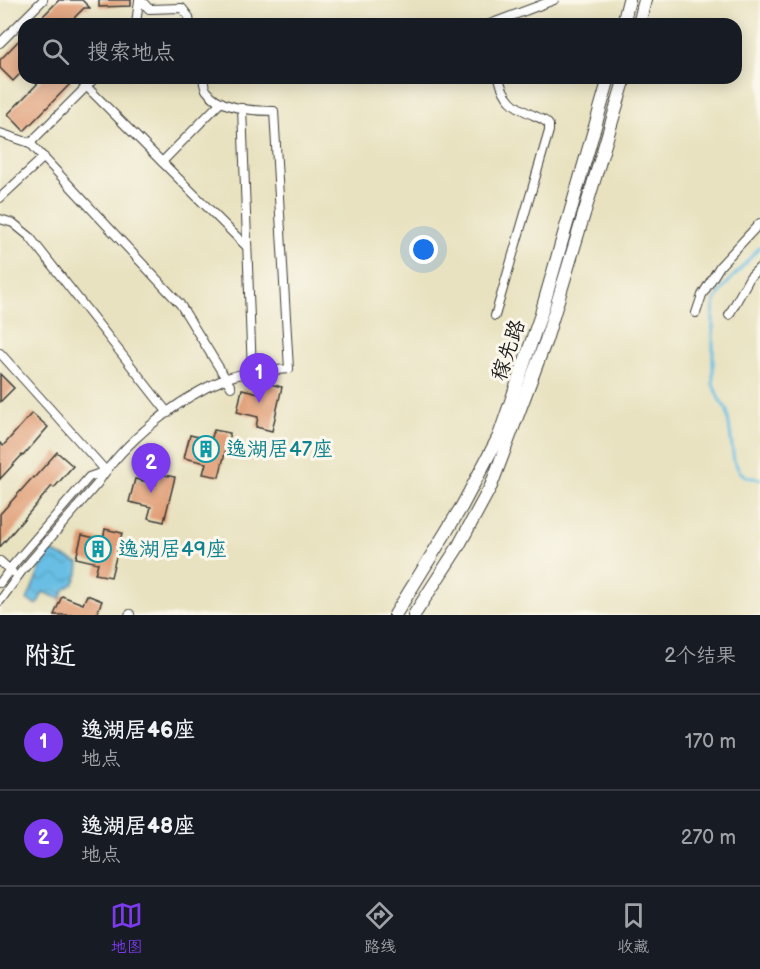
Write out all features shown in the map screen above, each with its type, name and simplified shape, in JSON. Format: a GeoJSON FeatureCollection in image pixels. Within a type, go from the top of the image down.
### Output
{"type":"FeatureCollection","features":[{"type":"Feature","properties":{"kind":"main road"},"geometry":{"type":"LineString","coordinates":[[624,18],[629,0]]}},
{"type":"Feature","properties":{"kind":"main road"},"geometry":{"type":"LineString","coordinates":[[640,18],[645,0]]}},
{"type":"Feature","properties":{"kind":"main road","name":"稼先路"},"geometry":{"type":"LineString","coordinates":[[395,615],[462,506],[499,436],[540,317],[607,84]]}},
{"type":"Feature","properties":{"kind":"main road","name":"稼先路"},"geometry":{"type":"LineString","coordinates":[[414,615],[458,547],[491,486],[500,464],[546,340],[623,84]]}},
{"type":"Feature","properties":{"kind":"street"},"geometry":{"type":"LineString","coordinates":[[27,18],[43,0]]}},
{"type":"Feature","properties":{"kind":"street"},"geometry":{"type":"LineString","coordinates":[[137,18],[140,0]]}},
{"type":"Feature","properties":{"kind":"street"},"geometry":{"type":"LineString","coordinates":[[140,0],[149,9],[182,8],[189,18]]}},
{"type":"Feature","properties":{"kind":"street"},"geometry":{"type":"LineString","coordinates":[[517,18],[554,0]]}},
{"type":"Feature","properties":{"kind":"street"},"geometry":{"type":"LineString","coordinates":[[0,44],[18,28]]}},
{"type":"Feature","properties":{"kind":"street"},"geometry":{"type":"LineString","coordinates":[[83,84],[247,247]]}},
{"type":"Feature","properties":{"kind":"street"},"geometry":{"type":"LineString","coordinates":[[30,144],[89,84]]}},
{"type":"Feature","properties":{"kind":"street"},"geometry":{"type":"LineString","coordinates":[[0,601],[106,471],[141,434],[168,412],[196,394],[252,372],[289,369],[274,111],[253,111],[221,102],[205,90],[204,84]]}},
{"type":"Feature","properties":{"kind":"street"},"geometry":{"type":"LineString","coordinates":[[495,316],[549,131],[546,121],[512,104],[501,84]]}},
{"type":"Feature","properties":{"kind":"street"},"geometry":{"type":"LineString","coordinates":[[162,162],[221,102]]}},
{"type":"Feature","properties":{"kind":"street"},"geometry":{"type":"LineString","coordinates":[[242,108],[252,372]]}},
{"type":"Feature","properties":{"kind":"street"},"geometry":{"type":"LineString","coordinates":[[0,133],[30,144],[44,157],[180,304],[228,383]]}},
{"type":"Feature","properties":{"kind":"street"},"geometry":{"type":"LineString","coordinates":[[0,198],[44,157]]}},
{"type":"Feature","properties":{"kind":"street"},"geometry":{"type":"LineString","coordinates":[[0,219],[13,223],[29,236],[168,412]]}},
{"type":"Feature","properties":{"kind":"street"},"geometry":{"type":"LineString","coordinates":[[696,313],[702,295],[720,266],[760,223]]}},
{"type":"Feature","properties":{"kind":"street"},"geometry":{"type":"LineString","coordinates":[[729,315],[750,277],[760,267]]}},
{"type":"Feature","properties":{"kind":"street"},"geometry":{"type":"LineString","coordinates":[[0,353],[106,471]]}},
{"type":"Feature","properties":{"kind":"street"},"geometry":{"type":"LineString","coordinates":[[0,583],[89,477],[106,471]]}},
{"type":"Feature","properties":{"kind":"street"},"geometry":{"type":"LineString","coordinates":[[0,561],[18,577]]}},
{"type":"Feature","properties":{"kind":"water"},"geometry":{"type":"Polygon","coordinates":[[[48,550],[79,563],[78,574],[73,584],[64,590],[60,599],[43,592],[37,605],[27,600],[48,550]]]}},
{"type":"Feature","properties":{"kind":"building"},"geometry":{"type":"Polygon","coordinates":[[[59,0],[82,0],[90,8],[84,8],[74,18],[41,18],[59,0]]]}},
{"type":"Feature","properties":{"kind":"building"},"geometry":{"type":"Polygon","coordinates":[[[99,0],[131,0],[131,6],[99,7],[99,0]]]}},
{"type":"Feature","properties":{"kind":"building"},"geometry":{"type":"Polygon","coordinates":[[[18,41],[18,76],[13,81],[0,68],[0,60],[18,41]]]}},
{"type":"Feature","properties":{"kind":"building"},"geometry":{"type":"Polygon","coordinates":[[[37,84],[70,84],[24,131],[8,114],[37,84]]]}},
{"type":"Feature","properties":{"kind":"building"},"geometry":{"type":"Polygon","coordinates":[[[0,374],[14,388],[0,402],[0,374]]]}},
{"type":"Feature","properties":{"kind":"building"},"geometry":{"type":"Polygon","coordinates":[[[266,383],[282,387],[272,431],[256,427],[258,417],[237,412],[242,389],[263,394],[266,383]]]}},
{"type":"Feature","properties":{"kind":"building"},"geometry":{"type":"Polygon","coordinates":[[[32,413],[48,427],[0,479],[0,443],[3,446],[32,413]]]}},
{"type":"Feature","properties":{"kind":"building","name":"逸湖居47座"},"geometry":{"type":"Polygon","coordinates":[[[214,430],[230,433],[219,477],[203,474],[206,463],[184,458],[190,435],[211,440],[214,430]]]}},
{"type":"Feature","properties":{"kind":"building"},"geometry":{"type":"Polygon","coordinates":[[[57,452],[73,466],[54,488],[52,486],[0,547],[0,514],[57,452]]]}},
{"type":"Feature","properties":{"kind":"building"},"geometry":{"type":"Polygon","coordinates":[[[159,474],[175,477],[164,522],[148,518],[151,507],[129,502],[135,479],[156,484],[159,474]]]}},
{"type":"Feature","properties":{"kind":"building","name":"逸湖居49座"},"geometry":{"type":"Polygon","coordinates":[[[105,529],[122,533],[111,577],[95,574],[98,563],[76,558],[82,535],[103,540],[105,529]]]}},
{"type":"Feature","properties":{"kind":"building"},"geometry":{"type":"Polygon","coordinates":[[[87,595],[102,601],[96,615],[54,615],[62,596],[83,604],[87,595]]]}},
{"type":"Feature","properties":{"kind":"waterway"},"geometry":{"type":"LineString","coordinates":[[760,247],[724,287],[715,301],[713,315],[713,384],[719,399],[727,410],[734,461],[740,472],[747,477],[760,479]]}},
{"type":"Feature","properties":{"kind":"place","name":"逸湖居46座"},"geometry":{"type":"Point","coordinates":[259,403]}},
{"type":"Feature","properties":{"kind":"place","name":"逸湖居47座"},"geometry":{"type":"Point","coordinates":[206,449]}},
{"type":"Feature","properties":{"kind":"place","name":"逸湖居48座"},"geometry":{"type":"Point","coordinates":[151,493]}},
{"type":"Feature","properties":{"kind":"place","name":"逸湖居49座"},"geometry":{"type":"Point","coordinates":[98,549]}}]}
